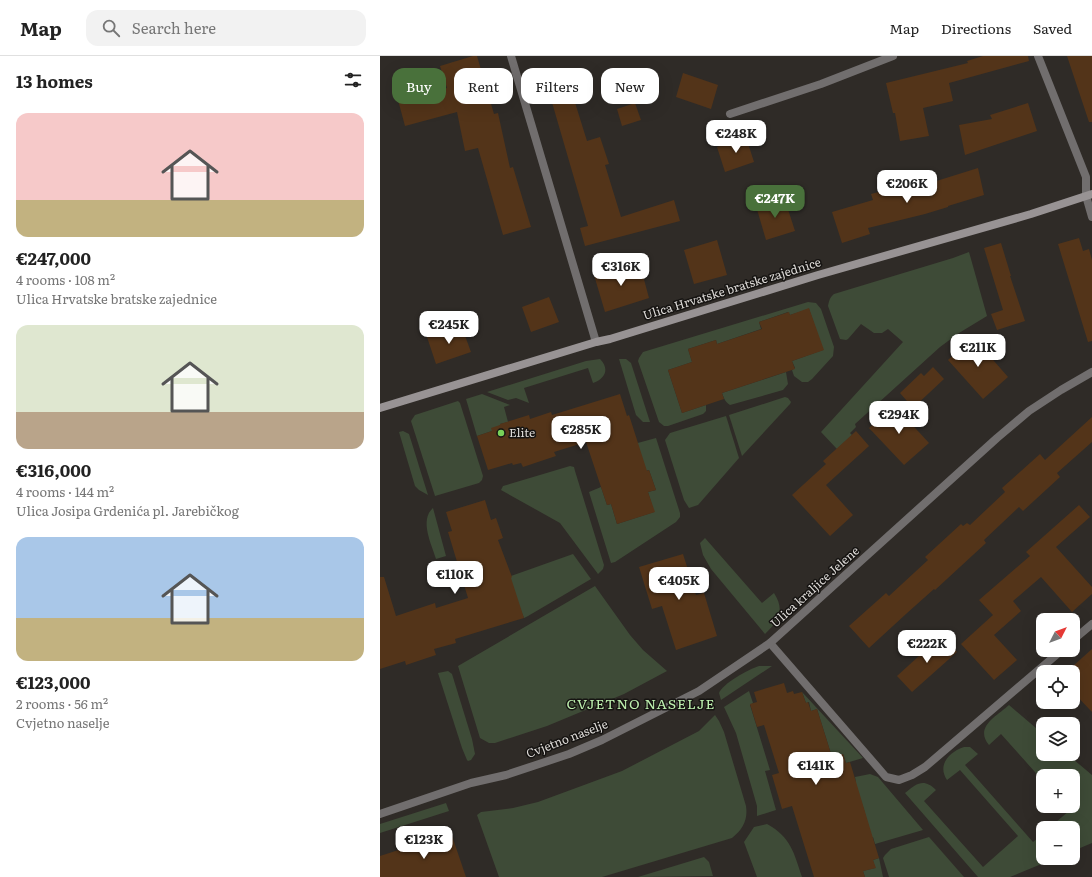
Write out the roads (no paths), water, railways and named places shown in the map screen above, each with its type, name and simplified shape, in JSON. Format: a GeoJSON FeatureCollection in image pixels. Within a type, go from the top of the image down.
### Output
{"type":"FeatureCollection","features":[{"type":"Feature","properties":{"kind":"street"},"geometry":{"type":"LineString","coordinates":[[511,56],[596,342]]}},
{"type":"Feature","properties":{"kind":"street"},"geometry":{"type":"LineString","coordinates":[[730,114],[821,84],[893,56]]}},
{"type":"Feature","properties":{"kind":"street"},"geometry":{"type":"LineString","coordinates":[[1038,56],[1086,177],[1092,217]]}},
{"type":"Feature","properties":{"kind":"street","name":"Ulica Hrvatske bratske zajednice"},"geometry":{"type":"LineString","coordinates":[[380,408],[818,275],[1031,214],[1089,195]]}},
{"type":"Feature","properties":{"kind":"street","name":"Ulica kraljice Jelene"},"geometry":{"type":"LineString","coordinates":[[1054,657],[925,767],[912,775],[899,780],[886,777],[770,643],[997,438],[1030,411],[1061,390],[1092,372]]}},
{"type":"Feature","properties":{"kind":"street"},"geometry":{"type":"LineString","coordinates":[[1080,634],[1092,624]]}},
{"type":"Feature","properties":{"kind":"street","name":"Cvjetno naselje"},"geometry":{"type":"LineString","coordinates":[[380,814],[471,783],[506,775],[569,754],[602,740],[700,691],[770,643]]}},
{"type":"Feature","properties":{"kind":"place","name":"Elite"},"geometry":{"type":"Point","coordinates":[501,433]}},
{"type":"Feature","properties":{"kind":"district","name":"CVJETNO NASELJE"},"geometry":{"type":"Point","coordinates":[641,704]}}]}
